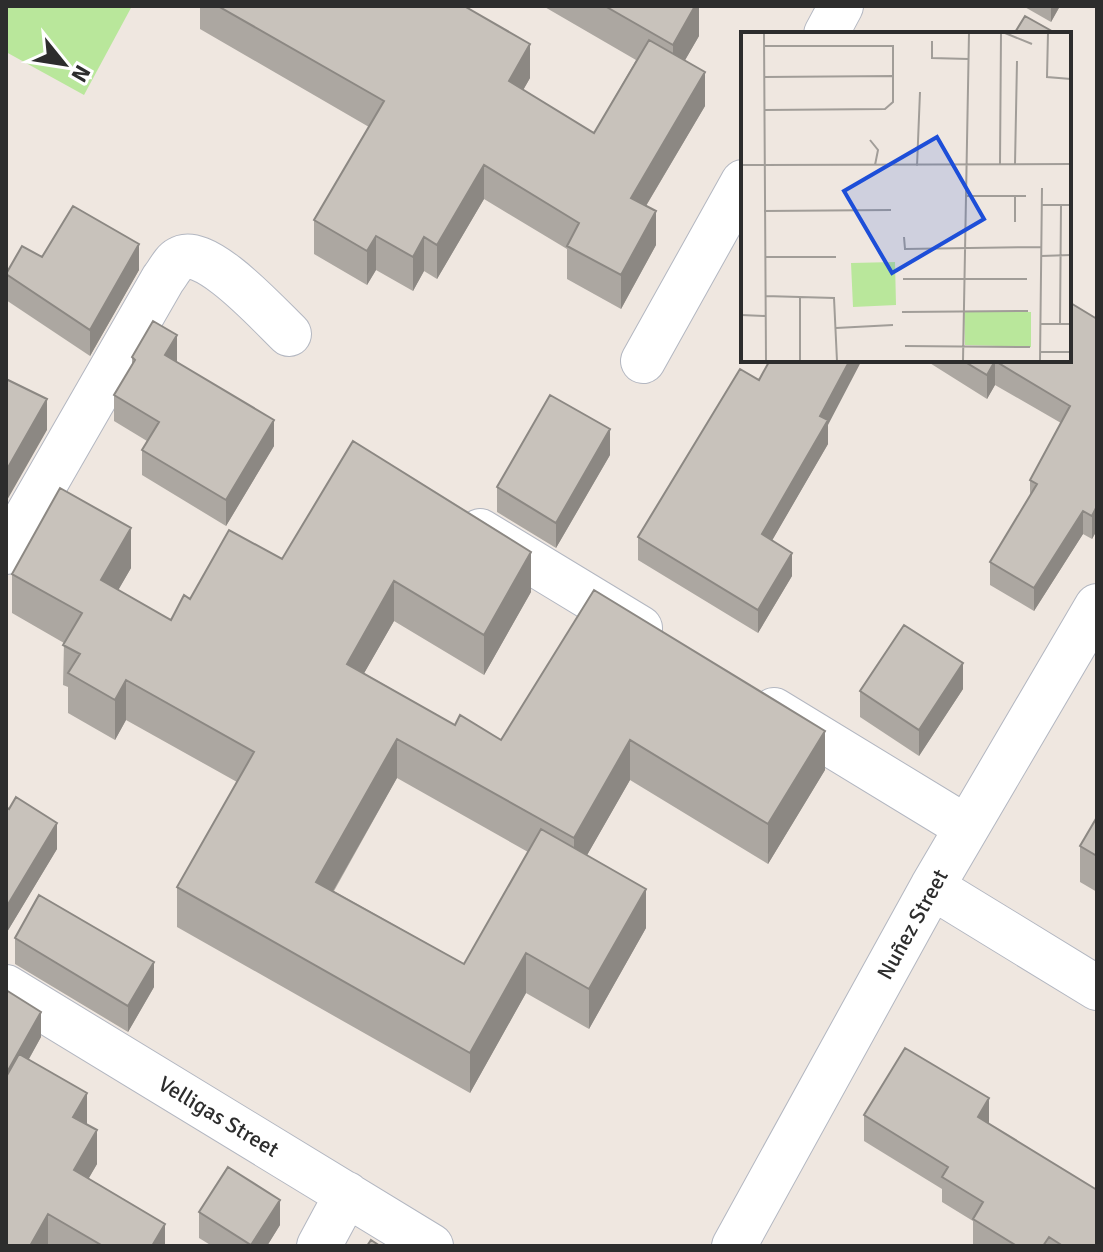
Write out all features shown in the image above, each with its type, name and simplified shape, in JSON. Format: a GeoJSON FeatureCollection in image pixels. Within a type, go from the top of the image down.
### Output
{"type":"FeatureCollection","features":[{"type":"Feature","properties":{"kind":"street"},"geometry":{"type":"LineString","coordinates":[[827,32],[841,6]]}},
{"type":"Feature","properties":{"kind":"street"},"geometry":{"type":"LineString","coordinates":[[643,361],[741,186]]}},
{"type":"Feature","properties":{"kind":"street"},"geometry":{"type":"LineString","coordinates":[[6,552],[163,279],[178,259],[192,255],[211,262],[289,334]]}},
{"type":"Feature","properties":{"kind":"street"},"geometry":{"type":"LineString","coordinates":[[441,507],[670,647]]}},
{"type":"Feature","properties":{"kind":"street","name":"Nuñez Street"},"geometry":{"type":"LineString","coordinates":[[734,1246],[966,827],[1097,606]]}},
{"type":"Feature","properties":{"kind":"street"},"geometry":{"type":"LineString","coordinates":[[738,688],[966,827]]}},
{"type":"Feature","properties":{"kind":"street"},"geometry":{"type":"LineString","coordinates":[[932,887],[1097,988]]}},
{"type":"Feature","properties":{"kind":"street","name":"Velligas Street"},"geometry":{"type":"LineString","coordinates":[[6,987],[431,1246]]}},
{"type":"Feature","properties":{"kind":"street"},"geometry":{"type":"LineString","coordinates":[[319,1246],[347,1194]]}},
{"type":"Feature","properties":{"kind":"green space"},"geometry":{"type":"Polygon","coordinates":[[[6,6],[132,6],[84,95],[6,52],[6,6]]]}},
{"type":"Feature","properties":{"kind":"building"},"geometry":{"type":"Polygon","coordinates":[[[218,6],[464,6],[530,44],[509,81],[594,133],[649,40],[705,72],[631,198],[656,211],[621,275],[567,246],[579,223],[484,165],[437,245],[424,237],[413,257],[376,236],[367,251],[314,220],[384,101],[218,6]]]}},
{"type":"Feature","properties":{"kind":"building"},"geometry":{"type":"Polygon","coordinates":[[[605,6],[695,6],[673,45],[605,6]]]}},
{"type":"Feature","properties":{"kind":"building"},"geometry":{"type":"Polygon","coordinates":[[[1025,16],[1053,32],[1015,32],[1025,16]]]}},
{"type":"Feature","properties":{"kind":"building"},"geometry":{"type":"Polygon","coordinates":[[[73,206],[139,244],[90,330],[6,274],[22,246],[42,257],[73,206]]]}},
{"type":"Feature","properties":{"kind":"building"},"geometry":{"type":"Polygon","coordinates":[[[1071,303],[1097,319],[1097,506],[1092,516],[1083,511],[1034,588],[990,562],[1037,484],[1030,480],[1070,406],[997,362],[1071,362],[1071,303]]]}},
{"type":"Feature","properties":{"kind":"building"},"geometry":{"type":"Polygon","coordinates":[[[153,321],[177,335],[165,355],[274,420],[226,500],[142,450],[159,422],[114,395],[153,321]]]}},
{"type":"Feature","properties":{"kind":"building"},"geometry":{"type":"Polygon","coordinates":[[[769,362],[849,362],[820,416],[828,420],[762,534],[792,553],[758,610],[638,537],[740,369],[759,380],[769,362]]]}},
{"type":"Feature","properties":{"kind":"building"},"geometry":{"type":"Polygon","coordinates":[[[965,362],[994,362],[987,375],[965,362]]]}},
{"type":"Feature","properties":{"kind":"building"},"geometry":{"type":"Polygon","coordinates":[[[6,379],[47,399],[6,471],[6,379]]]}},
{"type":"Feature","properties":{"kind":"building"},"geometry":{"type":"Polygon","coordinates":[[[550,395],[610,429],[556,523],[497,487],[550,395]]]}},
{"type":"Feature","properties":{"kind":"building"},"geometry":{"type":"Polygon","coordinates":[[[353,441],[531,552],[484,635],[394,581],[347,664],[455,725],[460,715],[501,740],[594,590],[825,731],[768,824],[630,740],[574,838],[397,739],[316,882],[464,964],[541,829],[646,889],[589,989],[526,953],[470,1053],[177,887],[254,752],[126,680],[115,700],[68,673],[80,654],[63,645],[82,613],[12,574],[60,488],[131,528],[101,580],[171,620],[184,595],[190,599],[229,530],[282,559],[353,441]]]}},
{"type":"Feature","properties":{"kind":"building"},"geometry":{"type":"Polygon","coordinates":[[[904,625],[963,663],[919,730],[860,691],[904,625]]]}},
{"type":"Feature","properties":{"kind":"building"},"geometry":{"type":"Polygon","coordinates":[[[16,797],[57,823],[6,906],[6,807],[9,809],[16,797]]]}},
{"type":"Feature","properties":{"kind":"building"},"geometry":{"type":"Polygon","coordinates":[[[1097,817],[1097,856],[1080,846],[1097,817]]]}},
{"type":"Feature","properties":{"kind":"building"},"geometry":{"type":"Polygon","coordinates":[[[39,895],[154,962],[128,1006],[15,938],[39,895]]]}},
{"type":"Feature","properties":{"kind":"building"},"geometry":{"type":"Polygon","coordinates":[[[6,990],[41,1012],[6,1074],[6,990]]]}},
{"type":"Feature","properties":{"kind":"building"},"geometry":{"type":"Polygon","coordinates":[[[905,1048],[989,1098],[978,1117],[1097,1190],[1097,1246],[1063,1246],[1049,1237],[1043,1246],[1017,1246],[973,1219],[983,1202],[942,1177],[948,1167],[864,1115],[905,1048]]]}},
{"type":"Feature","properties":{"kind":"building"},"geometry":{"type":"Polygon","coordinates":[[[19,1054],[87,1093],[73,1117],[97,1130],[74,1170],[165,1224],[152,1246],[103,1246],[48,1214],[30,1246],[6,1246],[6,1077],[19,1054]]]}},
{"type":"Feature","properties":{"kind":"building"},"geometry":{"type":"Polygon","coordinates":[[[228,1167],[280,1200],[251,1245],[199,1212],[228,1167]]]}}]}
